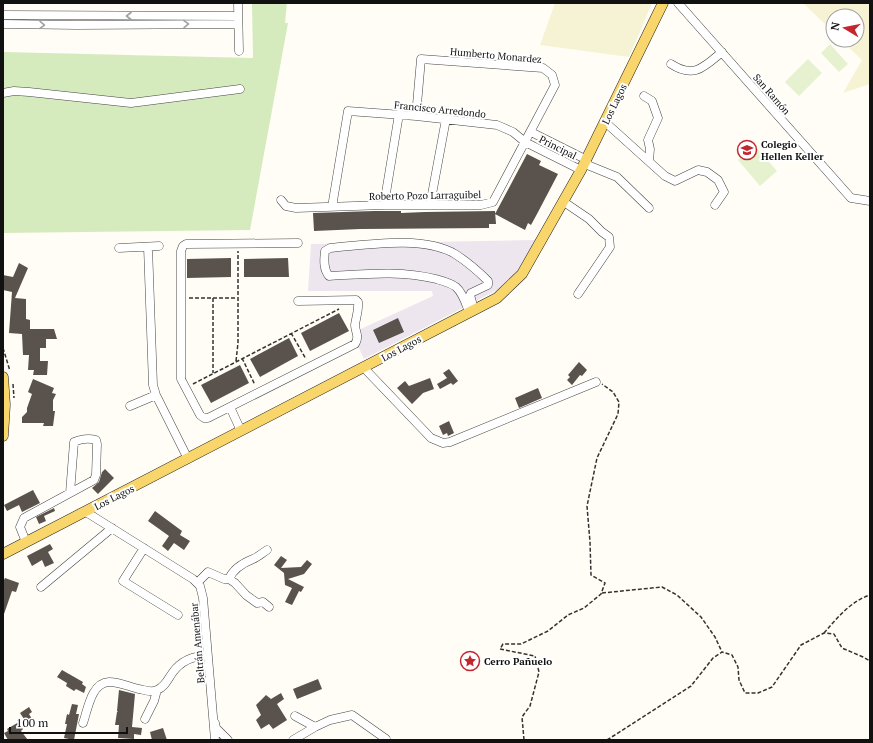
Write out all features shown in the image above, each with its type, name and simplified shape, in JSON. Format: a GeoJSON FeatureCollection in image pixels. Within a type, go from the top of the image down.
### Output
{"type":"FeatureCollection","features":[{"type":"Feature","properties":{"kind":"main road","name":"Los Lagos"},"geometry":{"type":"LineString","coordinates":[[3,554],[497,298],[522,274],[564,202],[584,165],[663,3]]}},
{"type":"Feature","properties":{"kind":"main road"},"geometry":{"type":"LineString","coordinates":[[3,377],[6,404],[3,436]]}},
{"type":"Feature","properties":{"kind":"street"},"geometry":{"type":"LineString","coordinates":[[238,3],[239,51]]}},
{"type":"Feature","properties":{"kind":"street","name":"San Ramón"},"geometry":{"type":"LineString","coordinates":[[678,3],[851,198],[870,201]]}},
{"type":"Feature","properties":{"kind":"street"},"geometry":{"type":"LineString","coordinates":[[3,15],[76,16],[164,20],[238,20]]}},
{"type":"Feature","properties":{"kind":"street"},"geometry":{"type":"LineString","coordinates":[[76,16],[77,25]]}},
{"type":"Feature","properties":{"kind":"street"},"geometry":{"type":"LineString","coordinates":[[3,24],[77,25],[164,20]]}},
{"type":"Feature","properties":{"kind":"street"},"geometry":{"type":"LineString","coordinates":[[671,64],[681,70],[700,70],[722,52]]}},
{"type":"Feature","properties":{"kind":"street","name":"Humberto Monardez"},"geometry":{"type":"LineString","coordinates":[[416,116],[421,59],[543,68],[552,75],[555,85],[531,132]]}},
{"type":"Feature","properties":{"kind":"street"},"geometry":{"type":"LineString","coordinates":[[3,93],[14,91],[29,92],[131,103],[240,89]]}},
{"type":"Feature","properties":{"kind":"street"},"geometry":{"type":"LineString","coordinates":[[644,96],[652,101],[658,118],[648,140],[650,149],[648,161]]}},
{"type":"Feature","properties":{"kind":"street","name":"Francisco Arredondo"},"geometry":{"type":"LineString","coordinates":[[332,207],[348,111],[399,114],[498,125],[513,132],[525,142]]}},
{"type":"Feature","properties":{"kind":"street"},"geometry":{"type":"LineString","coordinates":[[384,205],[399,114]]}},
{"type":"Feature","properties":{"kind":"street"},"geometry":{"type":"LineString","coordinates":[[430,205],[446,119]]}},
{"type":"Feature","properties":{"kind":"street"},"geometry":{"type":"LineString","coordinates":[[605,122],[665,176],[675,181],[698,170],[707,172],[718,180],[724,192],[715,205]]}},
{"type":"Feature","properties":{"kind":"street","name":"Roberto Pozo Larraguibel"},"geometry":{"type":"LineString","coordinates":[[281,200],[286,206],[296,208],[384,205],[481,205],[493,202],[531,132]]}},
{"type":"Feature","properties":{"kind":"street","name":"Principal"},"geometry":{"type":"LineString","coordinates":[[531,132],[584,165]]}},
{"type":"Feature","properties":{"kind":"street","name":"Principal"},"geometry":{"type":"LineString","coordinates":[[525,142],[584,165]]}},
{"type":"Feature","properties":{"kind":"street"},"geometry":{"type":"LineString","coordinates":[[584,165],[617,177],[650,208]]}},
{"type":"Feature","properties":{"kind":"street"},"geometry":{"type":"LineString","coordinates":[[564,202],[589,219],[609,237],[610,247],[578,294]]}},
{"type":"Feature","properties":{"kind":"street"},"geometry":{"type":"LineString","coordinates":[[408,242],[435,246],[447,250],[454,253],[488,281],[488,285],[471,293],[472,310],[457,287],[447,282],[429,277],[392,273],[329,276],[326,272],[324,258],[325,250],[330,248],[408,242]]}},
{"type":"Feature","properties":{"kind":"street"},"geometry":{"type":"LineString","coordinates":[[298,243],[186,244],[183,246],[181,250],[181,379],[200,415],[204,418],[208,418],[355,344],[357,340],[355,325],[359,307],[356,300],[298,301]]}},
{"type":"Feature","properties":{"kind":"street"},"geometry":{"type":"LineString","coordinates":[[119,248],[159,246]]}},
{"type":"Feature","properties":{"kind":"street"},"geometry":{"type":"LineString","coordinates":[[148,247],[152,385],[188,459]]}},
{"type":"Feature","properties":{"kind":"street"},"geometry":{"type":"LineString","coordinates":[[364,368],[431,438],[443,443],[450,442],[599,383]]}},
{"type":"Feature","properties":{"kind":"street"},"geometry":{"type":"LineString","coordinates":[[130,406],[156,395]]}},
{"type":"Feature","properties":{"kind":"street"},"geometry":{"type":"LineString","coordinates":[[230,407],[241,431]]}},
{"type":"Feature","properties":{"kind":"street"},"geometry":{"type":"LineString","coordinates":[[26,542],[20,527],[24,518],[94,480],[96,475],[96,440],[78,440],[74,442],[70,493]]}},
{"type":"Feature","properties":{"kind":"street"},"geometry":{"type":"LineString","coordinates":[[86,512],[197,583],[208,572],[224,579],[229,579],[257,603],[263,602],[269,606]]}},
{"type":"Feature","properties":{"kind":"street"},"geometry":{"type":"LineString","coordinates":[[41,587],[112,528]]}},
{"type":"Feature","properties":{"kind":"street"},"geometry":{"type":"LineString","coordinates":[[144,548],[123,581],[178,615]]}},
{"type":"Feature","properties":{"kind":"street"},"geometry":{"type":"LineString","coordinates":[[229,579],[231,573],[236,569],[267,550]]}},
{"type":"Feature","properties":{"kind":"street","name":"Beltrán Amenábar"},"geometry":{"type":"LineString","coordinates":[[197,583],[202,592],[215,740]]}},
{"type":"Feature","properties":{"kind":"street"},"geometry":{"type":"LineString","coordinates":[[83,723],[94,691],[104,683],[111,682],[148,691],[157,690],[164,686],[181,663],[196,656],[207,655]]}},
{"type":"Feature","properties":{"kind":"street"},"geometry":{"type":"LineString","coordinates":[[145,719],[154,701],[157,690]]}},
{"type":"Feature","properties":{"kind":"street"},"geometry":{"type":"LineString","coordinates":[[293,740],[330,720],[352,715],[386,739]]}},
{"type":"Feature","properties":{"kind":"street"},"geometry":{"type":"LineString","coordinates":[[295,716],[315,727]]}},
{"type":"Feature","properties":{"kind":"street"},"geometry":{"type":"LineString","coordinates":[[213,719],[216,728],[228,740]]}},
{"type":"Feature","properties":{"kind":"path"},"geometry":{"type":"LineString","coordinates":[[236,361],[238,343],[238,243]]}},
{"type":"Feature","properties":{"kind":"path"},"geometry":{"type":"LineString","coordinates":[[213,298],[213,373]]}},
{"type":"Feature","properties":{"kind":"path"},"geometry":{"type":"LineString","coordinates":[[181,299],[238,298]]}},
{"type":"Feature","properties":{"kind":"path"},"geometry":{"type":"LineString","coordinates":[[186,388],[345,306],[346,300]]}},
{"type":"Feature","properties":{"kind":"path"},"geometry":{"type":"LineString","coordinates":[[291,333],[310,367]]}},
{"type":"Feature","properties":{"kind":"path"},"geometry":{"type":"LineString","coordinates":[[242,358],[259,393]]}},
{"type":"Feature","properties":{"kind":"path"},"geometry":{"type":"LineString","coordinates":[[524,740],[522,717],[530,706],[539,672],[535,656],[500,649],[503,644],[522,644],[548,631],[568,614],[584,608],[602,593],[605,583],[591,575],[588,506],[597,458],[618,414],[619,402],[613,392],[599,383]]}},
{"type":"Feature","properties":{"kind":"path"},"geometry":{"type":"LineString","coordinates":[[602,593],[662,587],[677,594],[701,617],[715,636],[722,652]]}},
{"type":"Feature","properties":{"kind":"path"},"geometry":{"type":"LineString","coordinates":[[607,740],[691,686],[712,658],[722,652],[732,654],[738,667],[739,680],[745,693],[758,693],[772,687],[801,645],[824,633],[846,609],[864,597],[870,595]]}},
{"type":"Feature","properties":{"kind":"path"},"geometry":{"type":"LineString","coordinates":[[824,633],[834,634],[842,648],[870,661]]}},
{"type":"Feature","properties":{"kind":"shaded area"},"geometry":{"type":"Polygon","coordinates":[[[555,3],[652,3],[629,57],[540,45],[555,3]]]}},
{"type":"Feature","properties":{"kind":"shaded area"},"geometry":{"type":"Polygon","coordinates":[[[803,3],[870,3],[870,84],[843,93],[862,60],[849,48],[865,48],[865,8],[825,8],[825,24],[803,3]]]}},
{"type":"Feature","properties":{"kind":"shaded area"},"geometry":{"type":"Polygon","coordinates":[[[536,240],[519,270],[503,287],[364,359],[352,333],[433,296],[432,291],[308,291],[311,244],[536,240]]]}},
{"type":"Feature","properties":{"kind":"green space"},"geometry":{"type":"Polygon","coordinates":[[[252,3],[287,3],[285,23],[288,23],[250,230],[3,233],[3,52],[253,58],[252,3]]]}},
{"type":"Feature","properties":{"kind":"green space"},"geometry":{"type":"Polygon","coordinates":[[[826,48],[834,48],[848,64],[839,72],[821,53],[826,48]]]}},
{"type":"Feature","properties":{"kind":"green space"},"geometry":{"type":"Polygon","coordinates":[[[808,59],[822,73],[799,96],[785,82],[808,59]]]}},
{"type":"Feature","properties":{"kind":"green space"},"geometry":{"type":"Polygon","coordinates":[[[754,145],[777,171],[760,186],[738,160],[754,145]]]}},
{"type":"Feature","properties":{"kind":"building"},"geometry":{"type":"Polygon","coordinates":[[[527,154],[541,161],[539,165],[558,174],[531,225],[528,223],[525,230],[495,214],[527,154]]]}},
{"type":"Feature","properties":{"kind":"building"},"geometry":{"type":"Polygon","coordinates":[[[401,211],[401,213],[495,211],[496,224],[489,224],[489,228],[360,229],[314,231],[313,213],[401,211]]]}},
{"type":"Feature","properties":{"kind":"building"},"geometry":{"type":"Polygon","coordinates":[[[231,258],[231,277],[187,278],[187,259],[231,258]]]}},
{"type":"Feature","properties":{"kind":"building"},"geometry":{"type":"Polygon","coordinates":[[[288,258],[289,277],[244,277],[244,259],[288,258]]]}},
{"type":"Feature","properties":{"kind":"building"},"geometry":{"type":"Polygon","coordinates":[[[19,263],[28,268],[15,298],[26,299],[26,319],[30,320],[30,329],[54,329],[57,339],[46,339],[46,348],[40,348],[40,361],[48,361],[47,375],[33,375],[34,370],[28,370],[29,355],[23,355],[22,334],[9,333],[12,292],[3,290],[3,275],[13,277],[19,263]]]}},
{"type":"Feature","properties":{"kind":"building"},"geometry":{"type":"Polygon","coordinates":[[[339,313],[349,331],[310,351],[301,333],[339,313]]]}},
{"type":"Feature","properties":{"kind":"building"},"geometry":{"type":"Polygon","coordinates":[[[398,318],[404,332],[379,343],[373,330],[398,318]]]}},
{"type":"Feature","properties":{"kind":"building"},"geometry":{"type":"Polygon","coordinates":[[[289,338],[298,356],[260,377],[250,359],[289,338]]]}},
{"type":"Feature","properties":{"kind":"building"},"geometry":{"type":"Polygon","coordinates":[[[579,362],[587,370],[582,376],[580,375],[572,385],[567,380],[570,377],[568,375],[579,362]]]}},
{"type":"Feature","properties":{"kind":"building"},"geometry":{"type":"Polygon","coordinates":[[[240,365],[249,383],[211,403],[201,385],[240,365]]]}},
{"type":"Feature","properties":{"kind":"building"},"geometry":{"type":"Polygon","coordinates":[[[449,369],[458,381],[453,385],[451,383],[440,389],[437,384],[447,378],[443,373],[449,369]]]}},
{"type":"Feature","properties":{"kind":"building"},"geometry":{"type":"Polygon","coordinates":[[[430,378],[434,389],[423,393],[412,404],[397,388],[405,381],[409,386],[430,378]]]}},
{"type":"Feature","properties":{"kind":"building"},"geometry":{"type":"Polygon","coordinates":[[[33,379],[54,388],[52,393],[56,394],[53,400],[53,411],[55,411],[53,426],[43,426],[44,423],[22,423],[22,417],[27,412],[32,394],[28,392],[33,379]]]}},
{"type":"Feature","properties":{"kind":"building"},"geometry":{"type":"Polygon","coordinates":[[[538,388],[542,398],[519,408],[515,398],[538,388]]]}},
{"type":"Feature","properties":{"kind":"building"},"geometry":{"type":"Polygon","coordinates":[[[449,421],[454,433],[448,436],[447,433],[443,435],[439,426],[449,421]]]}},
{"type":"Feature","properties":{"kind":"building"},"geometry":{"type":"Polygon","coordinates":[[[105,469],[114,478],[98,494],[92,488],[99,482],[102,472],[105,469]]]}},
{"type":"Feature","properties":{"kind":"building"},"geometry":{"type":"Polygon","coordinates":[[[33,490],[40,503],[22,512],[19,505],[7,511],[4,505],[33,490]]]}},
{"type":"Feature","properties":{"kind":"building"},"geometry":{"type":"Polygon","coordinates":[[[54,508],[55,511],[44,516],[46,521],[39,524],[36,517],[54,508]]]}},
{"type":"Feature","properties":{"kind":"building"},"geometry":{"type":"Polygon","coordinates":[[[155,511],[182,531],[180,535],[190,541],[184,550],[174,543],[168,551],[162,546],[169,536],[148,521],[155,511]]]}},
{"type":"Feature","properties":{"kind":"building"},"geometry":{"type":"Polygon","coordinates":[[[50,544],[53,549],[48,552],[54,563],[45,567],[42,560],[32,566],[27,556],[50,544]]]}},
{"type":"Feature","properties":{"kind":"building"},"geometry":{"type":"Polygon","coordinates":[[[281,556],[287,560],[281,568],[301,567],[307,560],[312,564],[304,574],[288,579],[304,587],[301,592],[299,591],[292,605],[285,602],[292,588],[285,585],[284,573],[274,565],[281,556]]]}},
{"type":"Feature","properties":{"kind":"building"},"geometry":{"type":"Polygon","coordinates":[[[5,578],[19,583],[16,592],[12,591],[4,614],[3,582],[5,578]]]}},
{"type":"Feature","properties":{"kind":"building"},"geometry":{"type":"Polygon","coordinates":[[[62,670],[83,682],[82,684],[86,687],[84,693],[76,689],[74,691],[66,686],[67,683],[57,677],[62,670]]]}},
{"type":"Feature","properties":{"kind":"building"},"geometry":{"type":"Polygon","coordinates":[[[318,679],[322,689],[297,699],[293,689],[318,679]]]}},
{"type":"Feature","properties":{"kind":"building"},"geometry":{"type":"Polygon","coordinates":[[[119,690],[135,694],[132,727],[142,728],[141,735],[134,734],[134,739],[118,738],[119,725],[115,725],[118,712],[119,690]]]}},
{"type":"Feature","properties":{"kind":"building"},"geometry":{"type":"Polygon","coordinates":[[[281,693],[284,699],[277,704],[287,720],[273,729],[269,724],[261,729],[256,720],[261,715],[256,705],[266,695],[271,699],[281,693]]]}},
{"type":"Feature","properties":{"kind":"building"},"geometry":{"type":"Polygon","coordinates":[[[72,704],[78,705],[76,714],[79,714],[74,740],[64,738],[67,724],[65,724],[67,714],[69,715],[72,704]]]}},
{"type":"Feature","properties":{"kind":"building"},"geometry":{"type":"Polygon","coordinates":[[[29,707],[32,712],[29,714],[32,719],[26,722],[20,713],[29,707]]]}},
{"type":"Feature","properties":{"kind":"building"},"geometry":{"type":"Polygon","coordinates":[[[19,722],[23,729],[21,731],[28,740],[8,740],[4,733],[8,731],[7,729],[19,722]]]}},
{"type":"Feature","properties":{"kind":"building"},"geometry":{"type":"Polygon","coordinates":[[[163,728],[167,740],[152,740],[150,732],[163,728]]]}},
{"type":"Feature","properties":{"kind":"place","name":"Colegio Hellen Keller"},"geometry":{"type":"Point","coordinates":[747,150]}},
{"type":"Feature","properties":{"kind":"place","name":"Cerro Pañuelo"},"geometry":{"type":"Point","coordinates":[470,661]}}]}
